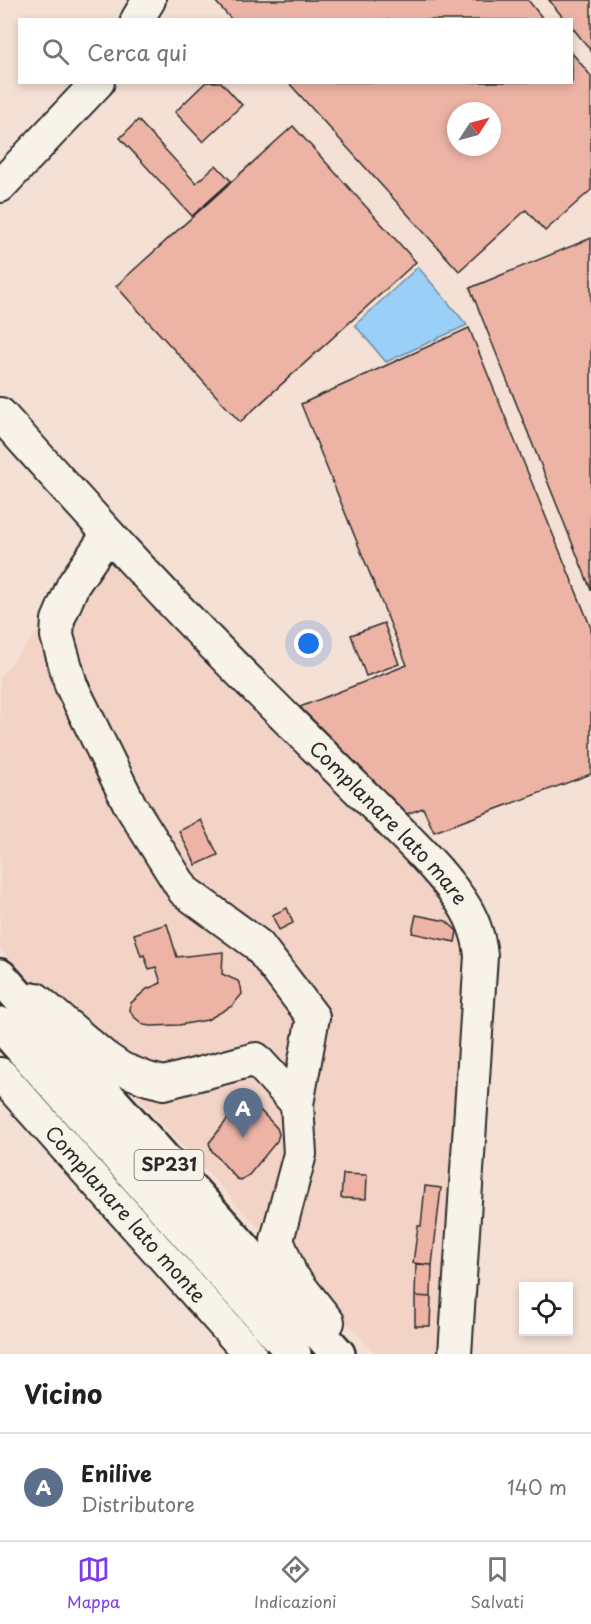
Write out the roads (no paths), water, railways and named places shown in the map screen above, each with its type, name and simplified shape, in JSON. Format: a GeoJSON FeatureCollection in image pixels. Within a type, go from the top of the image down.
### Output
{"type":"FeatureCollection","features":[{"type":"Feature","properties":{"kind":"highway","name":"SP231"},"geometry":{"type":"LineString","coordinates":[[0,976],[338,1354]]}},
{"type":"Feature","properties":{"kind":"highway","name":"SP231"},"geometry":{"type":"LineString","coordinates":[[0,1024],[294,1354]]}},
{"type":"Feature","properties":{"kind":"street"},"geometry":{"type":"LineString","coordinates":[[138,18],[148,0]]}},
{"type":"Feature","properties":{"kind":"street"},"geometry":{"type":"LineString","coordinates":[[0,186],[96,84]]}},
{"type":"Feature","properties":{"kind":"street","name":"Complanare lato mare"},"geometry":{"type":"LineString","coordinates":[[0,414],[108,534],[246,678],[400,832],[456,893],[471,918],[480,944],[481,956],[455,1354]]}},
{"type":"Feature","properties":{"kind":"street"},"geometry":{"type":"LineString","coordinates":[[108,534],[74,585],[58,620],[57,636],[71,685],[130,805],[184,891],[258,945],[313,1017],[297,1104],[300,1154],[277,1240],[291,1275],[352,1354]]}},
{"type":"Feature","properties":{"kind":"street"},"geometry":{"type":"LineString","coordinates":[[0,966],[93,1049],[134,1074],[164,1083],[256,1059],[297,1104]]}},
{"type":"Feature","properties":{"kind":"street","name":"Complanare lato monte"},"geometry":{"type":"LineString","coordinates":[[0,1074],[250,1354]]}},
{"type":"Feature","properties":{"kind":"water"},"geometry":{"type":"Polygon","coordinates":[[[418,267],[467,325],[386,362],[355,325],[418,267]]]}},
{"type":"Feature","properties":{"kind":"place","name":"Enilive"},"geometry":{"type":"Point","coordinates":[243,1138]}}]}
